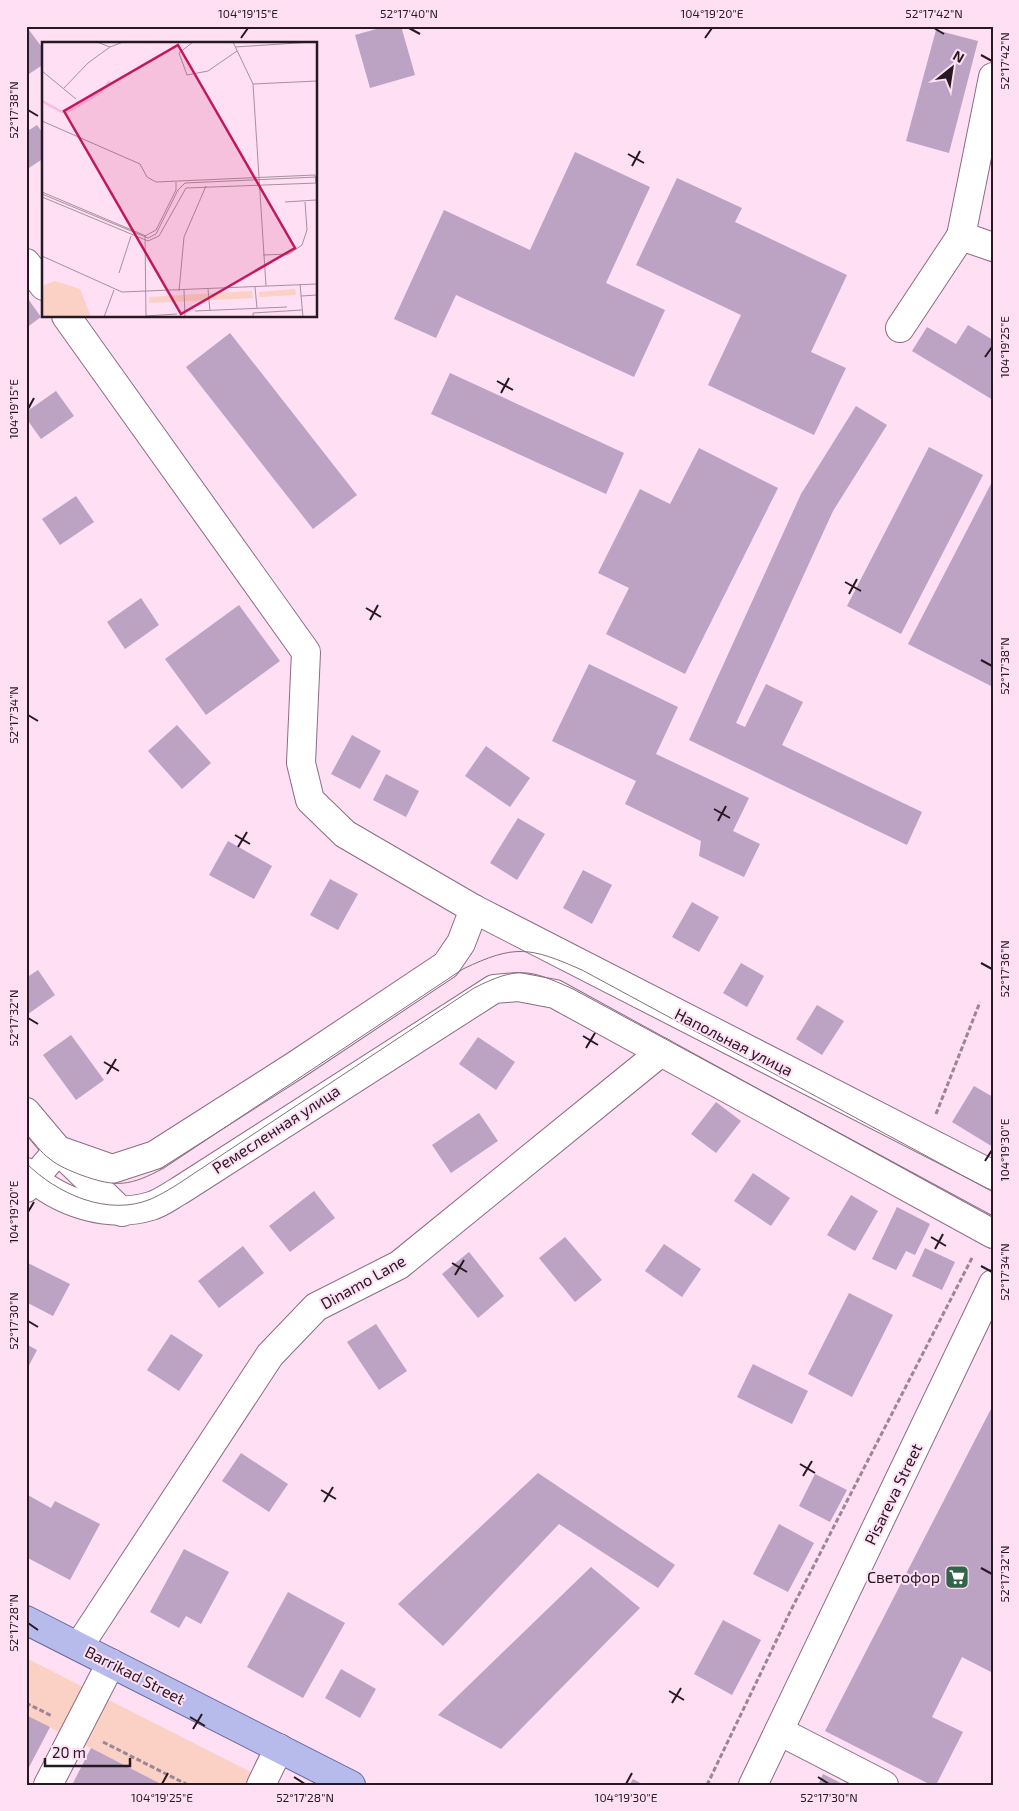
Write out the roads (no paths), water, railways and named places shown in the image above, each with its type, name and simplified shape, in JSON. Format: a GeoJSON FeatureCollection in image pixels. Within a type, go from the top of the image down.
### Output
{"type":"FeatureCollection","features":[{"type":"Feature","properties":{"kind":"main road","name":"Barrikad Street"},"geometry":{"type":"LineString","coordinates":[[26,1620],[351,1785]]}},
{"type":"Feature","properties":{"kind":"street"},"geometry":{"type":"LineString","coordinates":[[900,328],[962,236],[993,77]]}},
{"type":"Feature","properties":{"kind":"street"},"geometry":{"type":"LineString","coordinates":[[962,236],[993,247]]}},
{"type":"Feature","properties":{"kind":"street"},"geometry":{"type":"LineString","coordinates":[[26,263],[42,283]]}},
{"type":"Feature","properties":{"kind":"street","name":"Напольная улица"},"geometry":{"type":"LineString","coordinates":[[67,318],[306,652],[301,763],[310,800],[345,834],[474,909],[993,1175]]}},
{"type":"Feature","properties":{"kind":"street"},"geometry":{"type":"LineString","coordinates":[[58,1150],[112,1169],[155,1155],[296,1065],[446,965],[461,943],[474,909]]}},
{"type":"Feature","properties":{"kind":"street","name":"Ремесленная улица"},"geometry":{"type":"LineString","coordinates":[[29,1180],[61,1197],[92,1209],[122,1212],[152,1206],[179,1191],[494,989],[518,987],[555,994],[661,1052]]}},
{"type":"Feature","properties":{"kind":"street"},"geometry":{"type":"LineString","coordinates":[[661,1052],[993,1234]]}},
{"type":"Feature","properties":{"kind":"street","name":"Dinamo Lane"},"geometry":{"type":"LineString","coordinates":[[79,1646],[270,1355],[316,1307],[399,1265],[661,1052]]}},
{"type":"Feature","properties":{"kind":"street"},"geometry":{"type":"LineString","coordinates":[[26,1112],[58,1150],[122,1212]]}},
{"type":"Feature","properties":{"kind":"street"},"geometry":{"type":"LineString","coordinates":[[29,1180],[58,1150]]}},
{"type":"Feature","properties":{"kind":"street","name":"Pisareva Street"},"geometry":{"type":"LineString","coordinates":[[753,1785],[993,1284]]}},
{"type":"Feature","properties":{"kind":"street"},"geometry":{"type":"LineString","coordinates":[[48,1785],[111,1663]]}},
{"type":"Feature","properties":{"kind":"street"},"geometry":{"type":"LineString","coordinates":[[779,1731],[884,1785]]}},
{"type":"Feature","properties":{"kind":"street"},"geometry":{"type":"LineString","coordinates":[[261,1785],[279,1748]]}},
{"type":"Feature","properties":{"kind":"tram line"},"geometry":{"type":"LineString","coordinates":[[26,1134],[53,1162],[81,1175],[114,1183],[132,1182],[142,1179],[164,1168],[463,969],[496,955],[522,952],[549,957],[582,970],[993,1192]]}},
{"type":"Feature","properties":{"kind":"tram line"},"geometry":{"type":"LineString","coordinates":[[26,1163],[68,1193],[101,1204],[135,1204],[151,1199],[175,1186],[474,988],[502,976],[524,973],[545,977],[573,989],[993,1216]]}},
{"type":"Feature","properties":{"kind":"place","name":"Светофор"},"geometry":{"type":"Point","coordinates":[957,1577]}}]}
